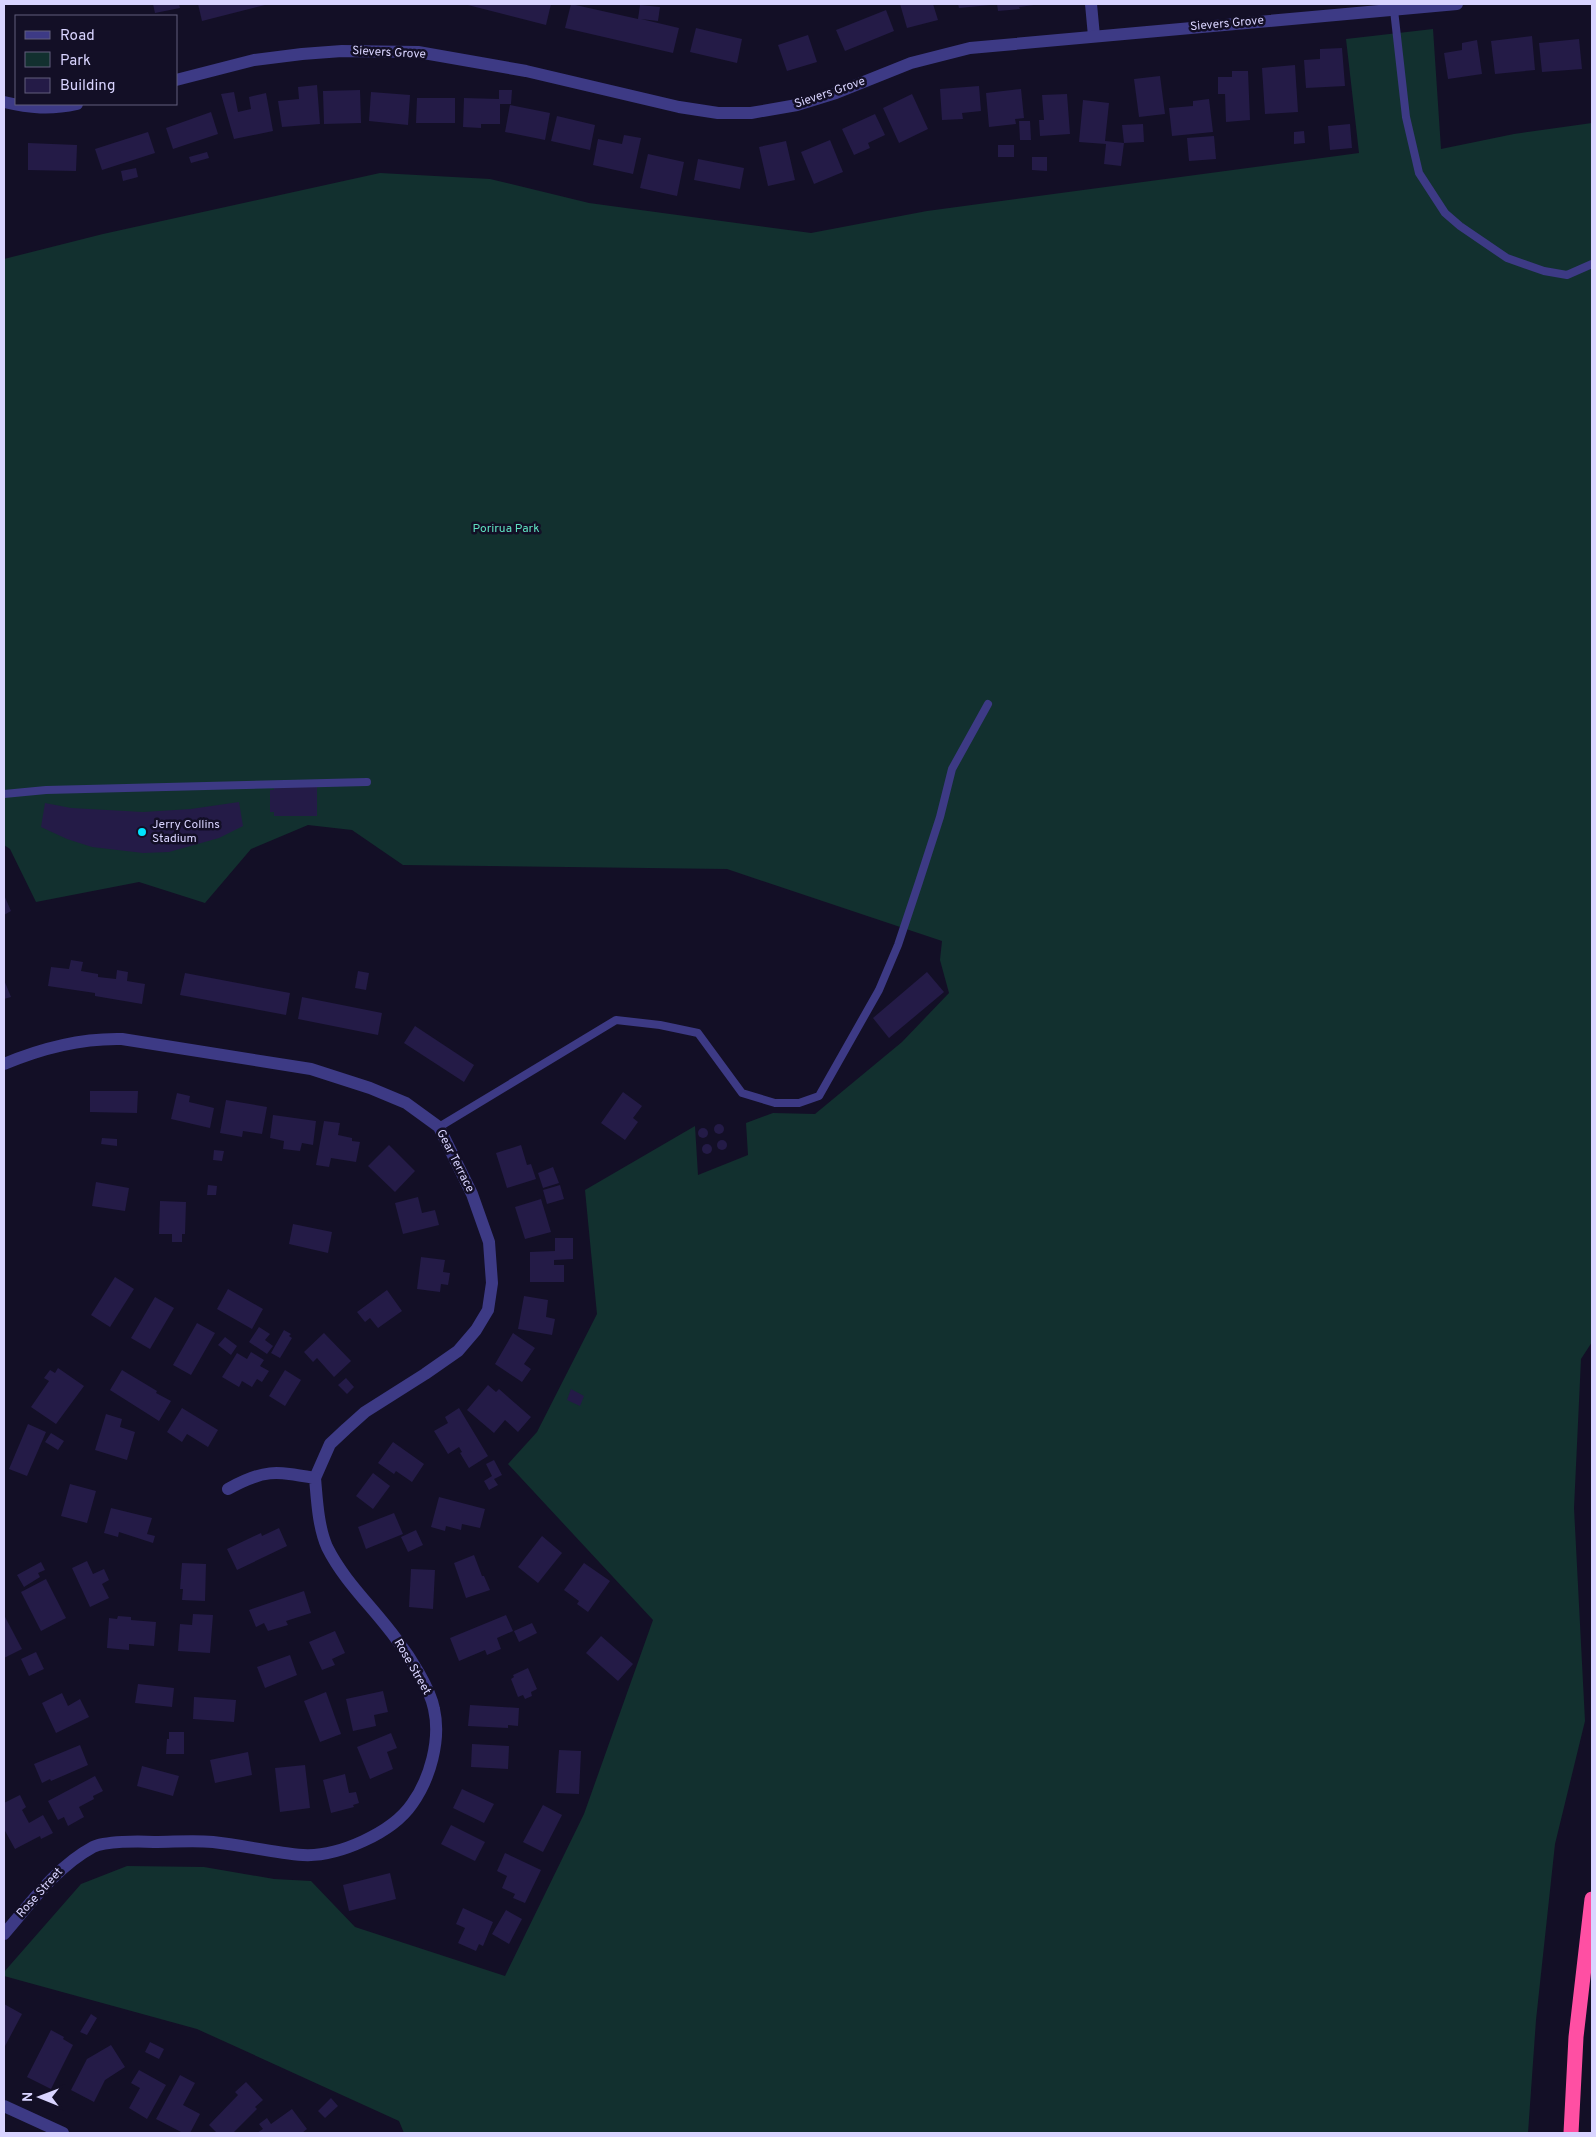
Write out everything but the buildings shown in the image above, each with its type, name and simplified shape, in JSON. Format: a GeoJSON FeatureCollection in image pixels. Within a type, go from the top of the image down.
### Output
{"type":"FeatureCollection","features":[{"type":"Feature","properties":{"kind":"highway"},"geometry":{"type":"LineString","coordinates":[[1571,2133],[1576,2037],[1592,1899]]}},
{"type":"Feature","properties":{"kind":"street"},"geometry":{"type":"LineString","coordinates":[[1091,4],[1094,36]]}},
{"type":"Feature","properties":{"kind":"street","name":"Sievers Grove"},"geometry":{"type":"LineString","coordinates":[[178,79],[254,60],[302,54],[342,50],[418,52],[526,71],[679,107],[718,113],[751,113],[797,106],[836,93],[911,63],[940,54],[970,48],[1457,4]]}},
{"type":"Feature","properties":{"kind":"street"},"geometry":{"type":"LineString","coordinates":[[19,105],[56,108],[71,105]]}},
{"type":"Feature","properties":{"kind":"street","name":"Gear Terrace"},"geometry":{"type":"LineString","coordinates":[[4,1064],[34,1052],[66,1043],[98,1038],[122,1039],[311,1069],[370,1088],[406,1103],[439,1127],[472,1194],[488,1242],[492,1283],[488,1310],[476,1330],[458,1351],[365,1412],[346,1428],[330,1444],[315,1478]]}},
{"type":"Feature","properties":{"kind":"street"},"geometry":{"type":"LineString","coordinates":[[228,1489],[248,1478],[276,1472],[315,1478]]}},
{"type":"Feature","properties":{"kind":"street","name":"Rose Street"},"geometry":{"type":"LineString","coordinates":[[4,1934],[61,1869],[94,1846],[135,1841],[211,1842],[304,1855],[336,1852],[379,1834],[409,1808],[419,1795],[433,1758],[436,1739],[434,1710],[426,1688],[398,1640],[346,1579],[327,1545],[319,1515],[315,1478]]}},
{"type":"Feature","properties":{"kind":"street"},"geometry":{"type":"LineString","coordinates":[[4,2106],[63,2133]]}},
{"type":"Feature","properties":{"kind":"lane"},"geometry":{"type":"LineString","coordinates":[[1394,10],[1406,117],[1420,173],[1445,213],[1460,226],[1507,258],[1544,271],[1567,274],[1592,264]]}},
{"type":"Feature","properties":{"kind":"lane"},"geometry":{"type":"LineString","coordinates":[[439,1127],[616,1020],[660,1025],[698,1033],[742,1093],[775,1103],[799,1103],[819,1096],[880,990],[898,945],[940,817],[952,769],[988,704]]}},
{"type":"Feature","properties":{"kind":"lane"},"geometry":{"type":"LineString","coordinates":[[4,794],[46,790],[367,782]]}},
{"type":"Feature","properties":{"kind":"green space","name":"Porirua Park"},"geometry":{"type":"Polygon","coordinates":[[[1433,29],[1441,149],[1514,134],[1592,123],[1592,1342],[1581,1359],[1574,1508],[1585,1721],[1555,1844],[1536,2020],[1528,2133],[404,2133],[399,2121],[197,2029],[4,1976],[4,1972],[81,1884],[127,1866],[204,1867],[274,1879],[311,1881],[355,1927],[505,1976],[584,1814],[653,1620],[508,1464],[537,1432],[597,1314],[585,1190],[695,1126],[698,1175],[748,1155],[746,1123],[773,1113],[815,1114],[902,1042],[949,993],[940,960],[942,941],[727,869],[403,865],[352,830],[308,825],[251,849],[205,903],[139,882],[36,902],[10,849],[4,845],[4,259],[103,234],[380,173],[490,179],[589,203],[811,233],[927,211],[1359,153],[1346,39],[1433,29]]]}},
{"type":"Feature","properties":{"kind":"place","name":"Jerry Collins Stadium"},"geometry":{"type":"Point","coordinates":[142,832]}}]}
